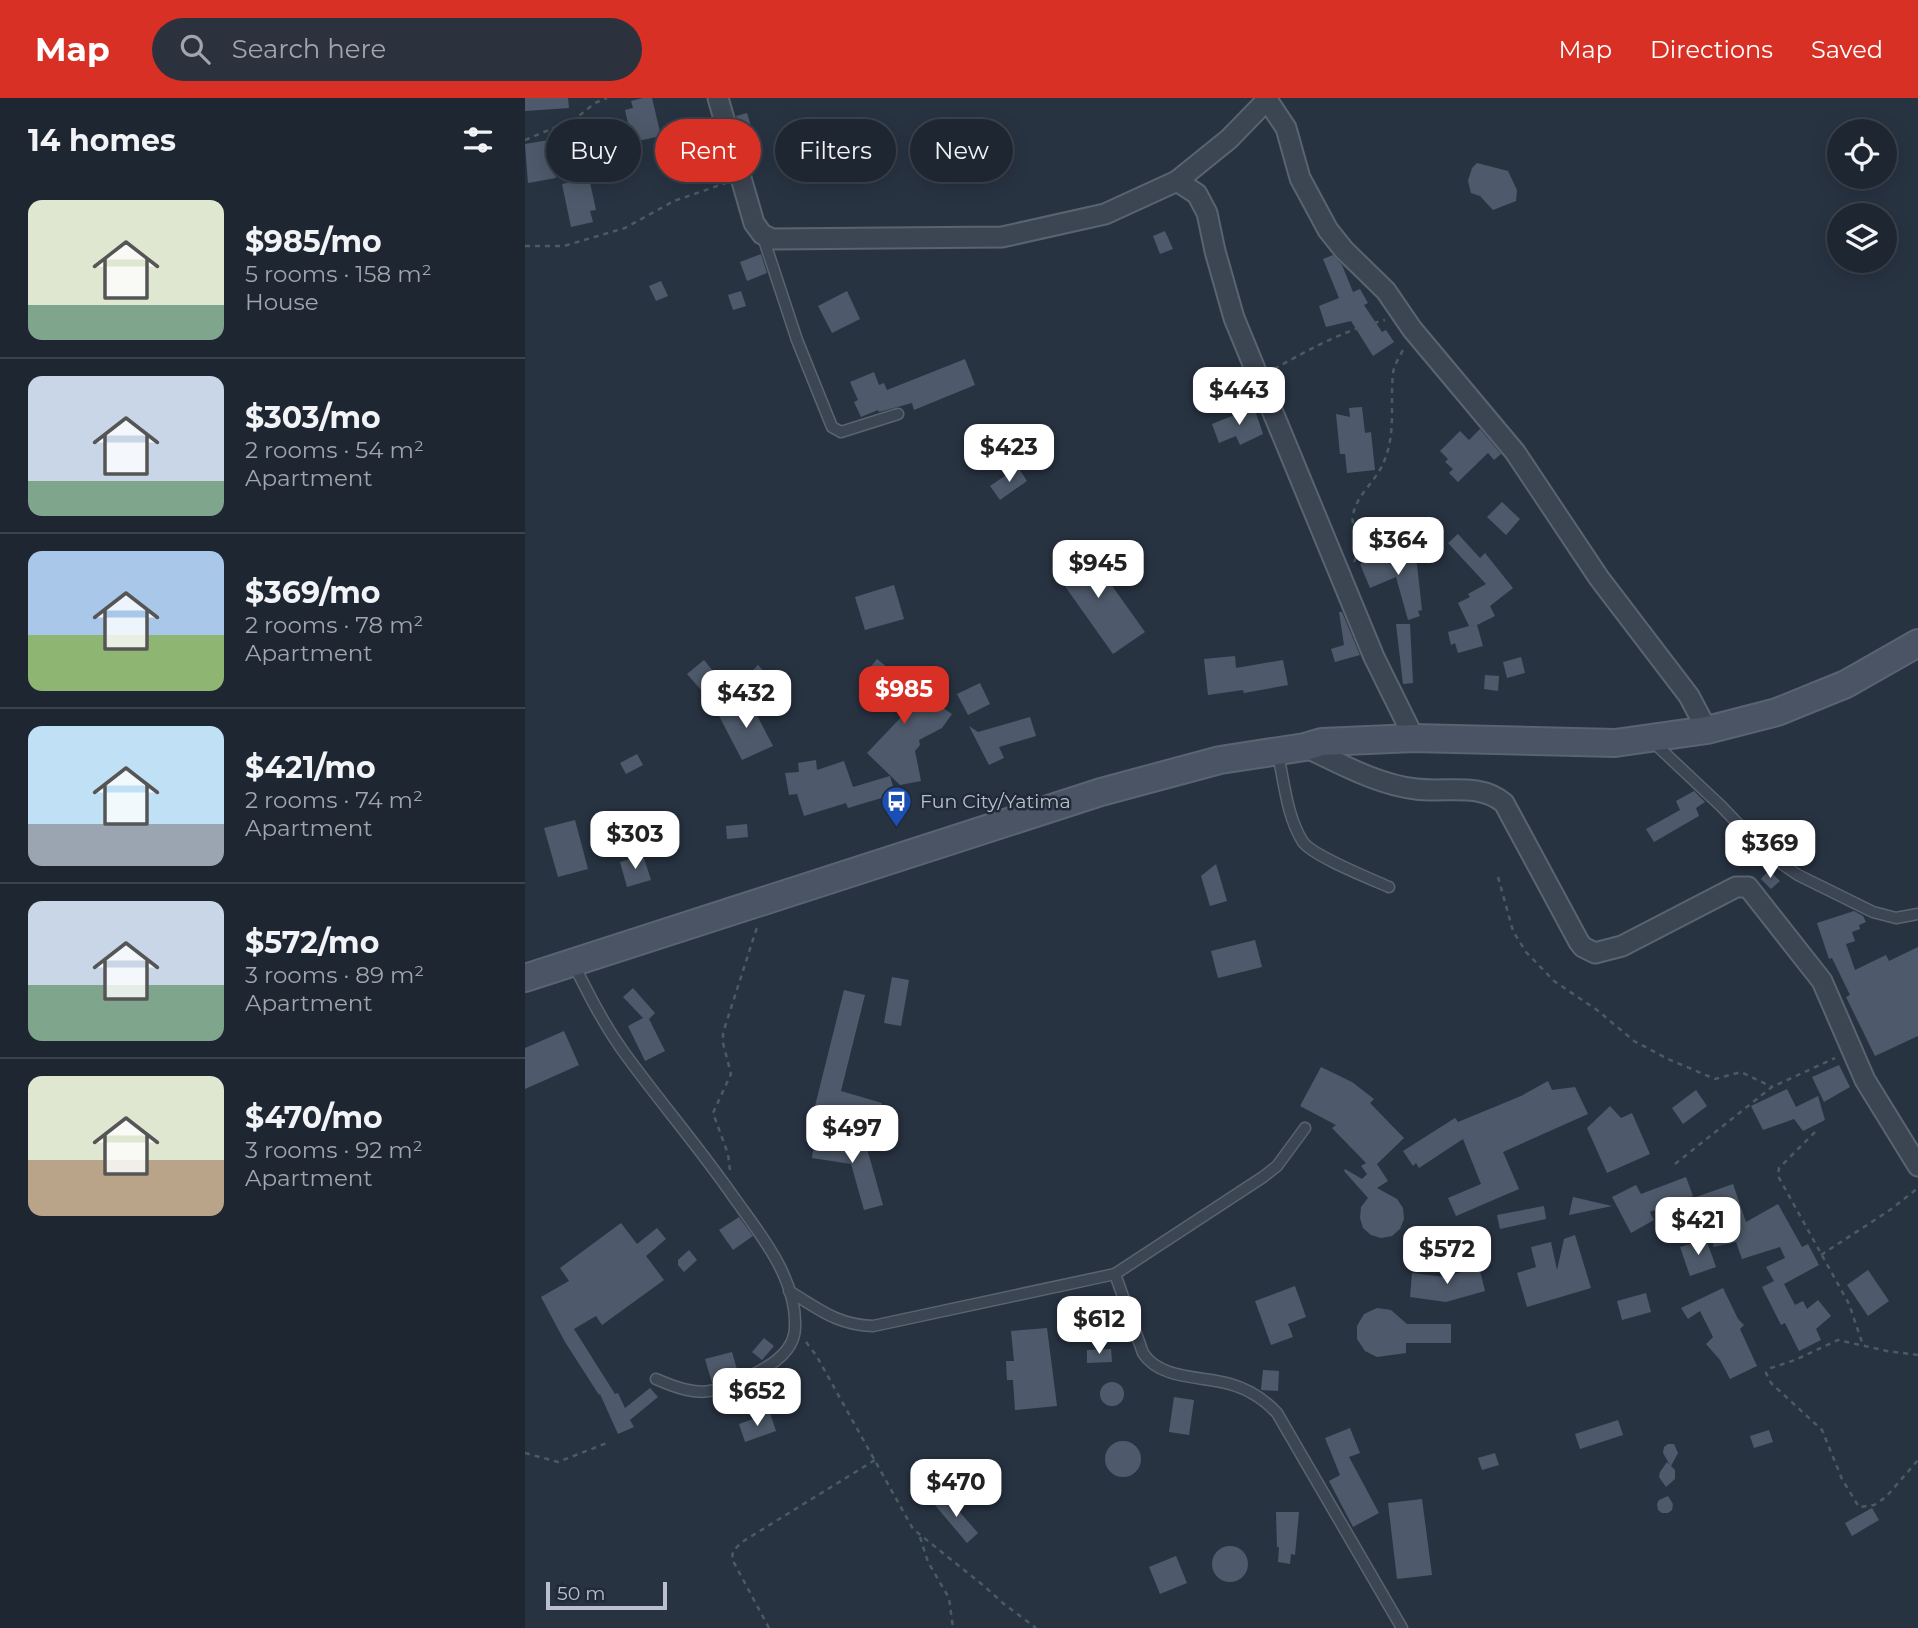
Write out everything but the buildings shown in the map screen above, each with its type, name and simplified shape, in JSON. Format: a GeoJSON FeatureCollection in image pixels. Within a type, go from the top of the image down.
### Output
{"type":"FeatureCollection","features":[{"type":"Feature","properties":{"kind":"main road"},"geometry":{"type":"LineString","coordinates":[[525,978],[1101,792],[1220,761],[1322,742],[1414,738],[1615,743],[1707,730],[1777,712],[1834,689],[1918,643]]}},
{"type":"Feature","properties":{"kind":"street"},"geometry":{"type":"LineString","coordinates":[[717,98],[723,119]]}},
{"type":"Feature","properties":{"kind":"street"},"geometry":{"type":"LineString","coordinates":[[742,182],[754,223],[762,234],[772,239],[1002,237],[1105,214],[1177,181],[1229,139],[1266,99],[1286,128],[1300,178],[1328,230],[1344,250],[1386,291],[1407,322],[1515,452],[1599,578],[1689,696],[1707,730]]}},
{"type":"Feature","properties":{"kind":"street"},"geometry":{"type":"LineString","coordinates":[[1177,181],[1197,194],[1207,213],[1234,318],[1374,657],[1414,738]]}},
{"type":"Feature","properties":{"kind":"street"},"geometry":{"type":"LineString","coordinates":[[1305,747],[1392,784],[1415,789],[1483,791],[1497,797],[1504,803],[1579,942],[1595,953],[1622,946],[1736,887],[1748,887],[1822,981],[1850,1050],[1885,1114],[1918,1166]]}},
{"type":"Feature","properties":{"kind":"lane"},"geometry":{"type":"LineString","coordinates":[[762,234],[797,340],[832,427],[841,432],[898,414]]}},
{"type":"Feature","properties":{"kind":"lane"},"geometry":{"type":"LineString","coordinates":[[1650,739],[1765,852],[1798,875],[1873,912],[1896,918],[1918,914]]}},
{"type":"Feature","properties":{"kind":"lane"},"geometry":{"type":"LineString","coordinates":[[1277,750],[1289,805],[1304,844],[1389,887]]}},
{"type":"Feature","properties":{"kind":"lane"},"geometry":{"type":"LineString","coordinates":[[573,962],[597,1011],[622,1050],[714,1167],[765,1242],[789,1291],[795,1328],[790,1344],[774,1362],[720,1390],[700,1393],[683,1391],[656,1379]]}},
{"type":"Feature","properties":{"kind":"lane"},"geometry":{"type":"LineString","coordinates":[[789,1291],[835,1320],[852,1325],[873,1326],[1115,1274],[1263,1177],[1277,1166],[1305,1128]]}},
{"type":"Feature","properties":{"kind":"lane"},"geometry":{"type":"LineString","coordinates":[[1115,1274],[1147,1361],[1181,1375],[1230,1384],[1255,1394],[1277,1413],[1402,1628]]}},
{"type":"Feature","properties":{"kind":"path"},"geometry":{"type":"LineString","coordinates":[[525,140],[575,119],[607,98]]}},
{"type":"Feature","properties":{"kind":"path"},"geometry":{"type":"LineString","coordinates":[[525,246],[564,246],[625,228],[674,201],[726,182]]}},
{"type":"Feature","properties":{"kind":"path"},"geometry":{"type":"LineString","coordinates":[[1259,377],[1330,337],[1359,326],[1407,322],[1393,371],[1391,436],[1386,458],[1355,509],[1352,519],[1359,541],[1358,555],[1343,583]]}},
{"type":"Feature","properties":{"kind":"path"},"geometry":{"type":"LineString","coordinates":[[1498,877],[1513,931],[1526,952],[1554,981],[1597,1010],[1634,1041],[1668,1059],[1716,1079],[1741,1072],[1772,1087]]}},
{"type":"Feature","properties":{"kind":"path"},"geometry":{"type":"LineString","coordinates":[[734,1196],[728,1154],[713,1113],[731,1074],[723,1033],[765,901]]}},
{"type":"Feature","properties":{"kind":"path"},"geometry":{"type":"LineString","coordinates":[[1675,1164],[1772,1087],[1850,1050]]}},
{"type":"Feature","properties":{"kind":"path"},"geometry":{"type":"LineString","coordinates":[[1815,1132],[1780,1168],[1778,1176],[1849,1304],[1863,1346]]}},
{"type":"Feature","properties":{"kind":"path"},"geometry":{"type":"LineString","coordinates":[[1821,1255],[1890,1210],[1918,1188]]}},
{"type":"Feature","properties":{"kind":"path"},"geometry":{"type":"LineString","coordinates":[[795,1328],[816,1355],[907,1520],[919,1535],[1036,1628]]}},
{"type":"Feature","properties":{"kind":"path"},"geometry":{"type":"LineString","coordinates":[[1918,1354],[1887,1351],[1838,1340],[1771,1368],[1766,1376],[1822,1430],[1842,1479],[1857,1506],[1862,1508],[1874,1505],[1886,1496],[1918,1460]]}},
{"type":"Feature","properties":{"kind":"path"},"geometry":{"type":"LineString","coordinates":[[525,1453],[558,1462],[607,1443]]}},
{"type":"Feature","properties":{"kind":"path"},"geometry":{"type":"LineString","coordinates":[[769,1628],[732,1559],[733,1551],[742,1542],[875,1460]]}},
{"type":"Feature","properties":{"kind":"path"},"geometry":{"type":"LineString","coordinates":[[919,1535],[928,1562],[949,1598],[953,1628]]}},
{"type":"Feature","properties":{"kind":"place","name":"Fun City/Yatima"},"geometry":{"type":"Point","coordinates":[897,828]}}]}
